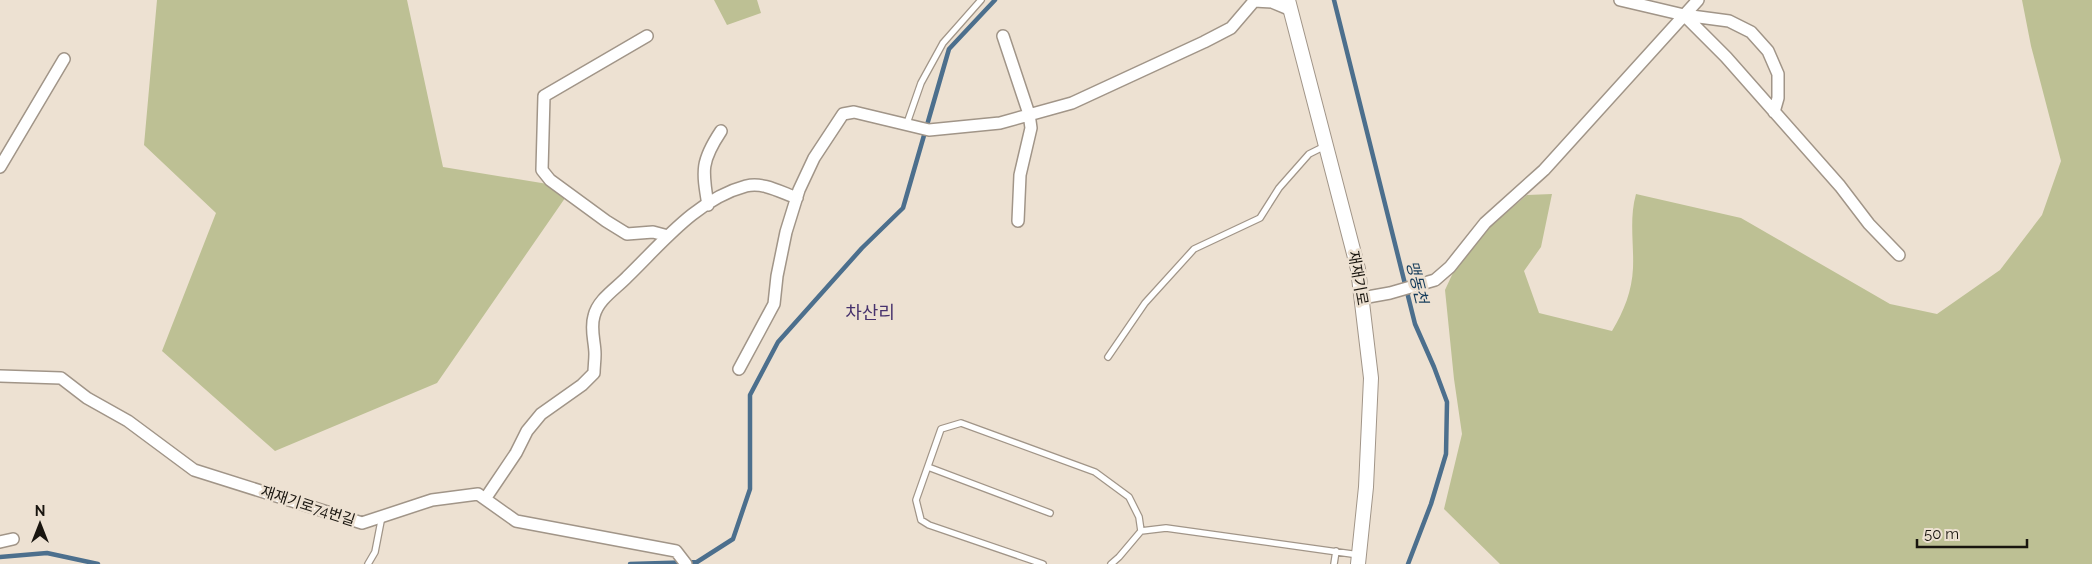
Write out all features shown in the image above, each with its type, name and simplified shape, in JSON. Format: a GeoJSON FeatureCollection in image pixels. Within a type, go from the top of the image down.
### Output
{"type":"FeatureCollection","features":[{"type":"Feature","properties":{"kind":"street"},"geometry":{"type":"LineString","coordinates":[[739,369],[774,304],[777,276],[786,232],[797,198],[814,158],[843,114],[854,112],[929,130],[1000,123],[1072,103],[1204,42],[1231,28],[1255,0],[1289,5]]}},
{"type":"Feature","properties":{"kind":"street"},"geometry":{"type":"LineString","coordinates":[[1620,0],[1684,15],[1728,21],[1751,32],[1768,51],[1778,74],[1778,98],[1774,112]]}},
{"type":"Feature","properties":{"kind":"street"},"geometry":{"type":"LineString","coordinates":[[1362,298],[1390,293],[1435,280],[1450,267],[1485,223],[1544,170],[1698,0]]}},
{"type":"Feature","properties":{"kind":"street","name":"재재기로"},"geometry":{"type":"LineString","coordinates":[[1289,5],[1358,269],[1362,298],[1371,378],[1366,487],[1359,559]]}},
{"type":"Feature","properties":{"kind":"street"},"geometry":{"type":"LineString","coordinates":[[1684,15],[1726,57],[1840,186],[1869,224],[1898,255]]}},
{"type":"Feature","properties":{"kind":"street"},"geometry":{"type":"LineString","coordinates":[[647,36],[544,96],[542,170],[558,186],[627,234],[653,232],[668,236]]}},
{"type":"Feature","properties":{"kind":"street"},"geometry":{"type":"LineString","coordinates":[[1003,36],[1029,114],[1031,128],[1020,175],[1018,221]]}},
{"type":"Feature","properties":{"kind":"street"},"geometry":{"type":"LineString","coordinates":[[0,167],[64,59]]}},
{"type":"Feature","properties":{"kind":"street"},"geometry":{"type":"LineString","coordinates":[[708,205],[703,174],[708,151],[722,131]]}},
{"type":"Feature","properties":{"kind":"street"},"geometry":{"type":"LineString","coordinates":[[485,499],[516,453],[527,431],[541,414],[582,385],[594,373],[595,355],[592,330],[594,316],[599,304],[668,236],[694,213],[722,195],[746,186],[763,185],[797,198]]}},
{"type":"Feature","properties":{"kind":"street","name":"재재기로74번길"},"geometry":{"type":"LineString","coordinates":[[0,376],[61,378],[87,398],[128,421],[194,470],[362,523],[432,500],[478,494],[516,521],[676,551],[686,564]]}},
{"type":"Feature","properties":{"kind":"street"},"geometry":{"type":"LineString","coordinates":[[0,542],[13,539]]}},
{"type":"Feature","properties":{"kind":"lane"},"geometry":{"type":"LineString","coordinates":[[911,127],[920,83],[943,43],[982,0]]}},
{"type":"Feature","properties":{"kind":"lane"},"geometry":{"type":"LineString","coordinates":[[1108,358],[1145,303],[1194,249],[1260,218],[1279,188],[1309,154],[1326,146]]}},
{"type":"Feature","properties":{"kind":"lane"},"geometry":{"type":"LineString","coordinates":[[1043,564],[930,525],[921,520],[916,500],[941,429],[961,423],[1095,472],[1129,497],[1139,518],[1141,531]]}},
{"type":"Feature","properties":{"kind":"lane"},"geometry":{"type":"LineString","coordinates":[[928,467],[1050,513]]}},
{"type":"Feature","properties":{"kind":"lane"},"geometry":{"type":"LineString","coordinates":[[368,564],[375,552],[382,516]]}},
{"type":"Feature","properties":{"kind":"lane"},"geometry":{"type":"LineString","coordinates":[[1111,564],[1141,531],[1166,528],[1336,551],[1359,559]]}},
{"type":"Feature","properties":{"kind":"lane"},"geometry":{"type":"LineString","coordinates":[[1334,564],[1336,551]]}},
{"type":"Feature","properties":{"kind":"green space"},"geometry":{"type":"Polygon","coordinates":[[[157,0],[407,0],[443,167],[572,188],[437,383],[275,451],[162,351],[216,213],[144,145],[157,0]]]}},
{"type":"Feature","properties":{"kind":"green space"},"geometry":{"type":"Polygon","coordinates":[[[714,0],[757,0],[761,13],[727,25],[714,0]]]}},
{"type":"Feature","properties":{"kind":"green space"},"geometry":{"type":"Polygon","coordinates":[[[2022,0],[2092,0],[2092,564],[1500,564],[1444,509],[1462,434],[1445,290],[1464,249],[1527,195],[1552,194],[1541,247],[1524,271],[1539,313],[1612,331],[1624,308],[1631,285],[1633,268],[1632,231],[1636,194],[1741,218],[1890,304],[1937,314],[2000,270],[2042,215],[2061,161],[2031,46],[2022,0]]]}},
{"type":"Feature","properties":{"kind":"waterway"},"geometry":{"type":"LineString","coordinates":[[630,564],[697,562],[733,539],[750,489],[750,395],[778,342],[862,248],[903,208],[949,49],[995,0]]}},
{"type":"Feature","properties":{"kind":"waterway","name":"맹동천"},"geometry":{"type":"LineString","coordinates":[[1334,0],[1415,324],[1447,402],[1446,454],[1431,504],[1408,564]]}},
{"type":"Feature","properties":{"kind":"waterway"},"geometry":{"type":"LineString","coordinates":[[0,557],[47,553],[98,564]]}},
{"type":"Feature","properties":{"kind":"district","name":"차산리"},"geometry":{"type":"Point","coordinates":[870,312]}}]}
